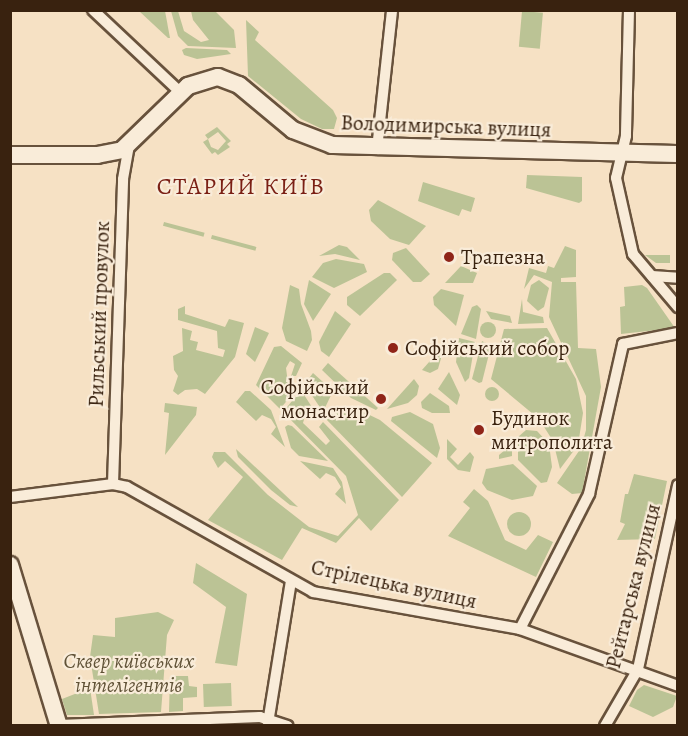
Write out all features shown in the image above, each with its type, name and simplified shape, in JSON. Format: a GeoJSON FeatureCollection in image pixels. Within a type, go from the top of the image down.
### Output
{"type":"FeatureCollection","features":[{"type":"Feature","properties":{"kind":"main road","name":"Володимирська вулиця"},"geometry":{"type":"LineString","coordinates":[[129,146],[180,92],[210,78],[231,80],[285,125],[309,138],[332,145],[377,149],[678,154]]}},
{"type":"Feature","properties":{"kind":"main road"},"geometry":{"type":"LineString","coordinates":[[10,155],[97,155],[129,146]]}},
{"type":"Feature","properties":{"kind":"main road"},"geometry":{"type":"LineString","coordinates":[[10,566],[59,725]]}},
{"type":"Feature","properties":{"kind":"street"},"geometry":{"type":"LineString","coordinates":[[377,149],[392,10]]}},
{"type":"Feature","properties":{"kind":"street"},"geometry":{"type":"LineString","coordinates":[[629,10],[626,136],[616,178],[633,254],[678,308]]}},
{"type":"Feature","properties":{"kind":"street"},"geometry":{"type":"LineString","coordinates":[[95,11],[180,92]]}},
{"type":"Feature","properties":{"kind":"street","name":"Рильський провулок"},"geometry":{"type":"LineString","coordinates":[[113,484],[123,179],[129,146]]}},
{"type":"Feature","properties":{"kind":"street"},"geometry":{"type":"LineString","coordinates":[[652,276],[678,278]]}},
{"type":"Feature","properties":{"kind":"street"},"geometry":{"type":"LineString","coordinates":[[520,629],[589,494],[623,344],[678,333]]}},
{"type":"Feature","properties":{"kind":"street","name":"Стрілецька вулиця"},"geometry":{"type":"LineString","coordinates":[[10,497],[113,484],[149,498],[313,592],[520,629],[638,669],[678,686]]}},
{"type":"Feature","properties":{"kind":"street","name":"Рейтарська вулиця"},"geometry":{"type":"LineString","coordinates":[[605,726],[638,669],[678,485]]}},
{"type":"Feature","properties":{"kind":"street"},"geometry":{"type":"LineString","coordinates":[[268,722],[291,581]]}},
{"type":"Feature","properties":{"kind":"street"},"geometry":{"type":"LineString","coordinates":[[59,725],[268,722],[288,726]]}},
{"type":"Feature","properties":{"kind":"green space"},"geometry":{"type":"Polygon","coordinates":[[[139,11],[165,11],[170,38],[168,38],[139,11]]]}},
{"type":"Feature","properties":{"kind":"green space"},"geometry":{"type":"Polygon","coordinates":[[[171,11],[178,11],[184,31],[201,42],[209,40],[193,20],[191,11],[215,11],[234,30],[236,48],[188,46],[178,36],[171,11]]]}},
{"type":"Feature","properties":{"kind":"green space"},"geometry":{"type":"Polygon","coordinates":[[[522,11],[543,13],[540,49],[519,47],[522,11]]]}},
{"type":"Feature","properties":{"kind":"green space"},"geometry":{"type":"Polygon","coordinates":[[[246,20],[259,32],[255,40],[333,110],[337,118],[334,129],[322,129],[301,119],[248,76],[246,20]]]}},
{"type":"Feature","properties":{"kind":"green space"},"geometry":{"type":"Polygon","coordinates":[[[186,48],[227,50],[231,54],[197,59],[184,55],[182,50],[186,48]]]}},
{"type":"Feature","properties":{"kind":"green space"},"geometry":{"type":"Polygon","coordinates":[[[217,127],[231,141],[227,144],[230,147],[218,155],[215,152],[212,154],[203,142],[208,139],[205,135],[217,127]],[[218,132],[208,139],[211,147],[218,150],[226,141],[218,132]]]}},
{"type":"Feature","properties":{"kind":"green space"},"geometry":{"type":"Polygon","coordinates":[[[527,175],[582,177],[582,201],[579,203],[526,188],[527,175]]]}},
{"type":"Feature","properties":{"kind":"green space"},"geometry":{"type":"Polygon","coordinates":[[[423,182],[475,198],[471,212],[462,209],[459,216],[418,201],[423,182]]]}},
{"type":"Feature","properties":{"kind":"green space"},"geometry":{"type":"Polygon","coordinates":[[[378,200],[426,226],[409,245],[390,239],[371,221],[369,210],[378,200]]]}},
{"type":"Feature","properties":{"kind":"green space"},"geometry":{"type":"Polygon","coordinates":[[[164,222],[205,233],[204,237],[163,226],[164,222]]]}},
{"type":"Feature","properties":{"kind":"green space"},"geometry":{"type":"Polygon","coordinates":[[[212,235],[256,247],[255,251],[211,239],[212,235]]]}},
{"type":"Feature","properties":{"kind":"green space"},"geometry":{"type":"Polygon","coordinates":[[[339,245],[347,247],[360,260],[335,254],[319,256],[339,245]]]}},
{"type":"Feature","properties":{"kind":"green space"},"geometry":{"type":"Polygon","coordinates":[[[565,246],[576,250],[576,277],[561,278],[561,282],[576,282],[578,348],[596,349],[601,387],[582,493],[572,494],[557,483],[581,448],[586,430],[586,396],[549,317],[552,282],[534,275],[524,289],[529,268],[546,273],[548,266],[554,268],[565,246]]]}},
{"type":"Feature","properties":{"kind":"green space"},"geometry":{"type":"Polygon","coordinates":[[[406,248],[430,274],[421,282],[413,282],[392,260],[393,253],[406,248]]]}},
{"type":"Feature","properties":{"kind":"green space"},"geometry":{"type":"Polygon","coordinates":[[[645,255],[670,255],[670,263],[656,263],[645,255]]]}},
{"type":"Feature","properties":{"kind":"green space"},"geometry":{"type":"Polygon","coordinates":[[[336,259],[364,264],[367,272],[334,288],[312,277],[323,263],[336,259]]]}},
{"type":"Feature","properties":{"kind":"green space"},"geometry":{"type":"Polygon","coordinates":[[[461,266],[477,273],[473,283],[445,283],[461,266]]]}},
{"type":"Feature","properties":{"kind":"green space"},"geometry":{"type":"Polygon","coordinates":[[[384,273],[390,273],[397,280],[360,316],[347,305],[347,297],[384,273]]]}},
{"type":"Feature","properties":{"kind":"green space"},"geometry":{"type":"Polygon","coordinates":[[[309,280],[331,294],[313,321],[304,304],[309,280]]]}},
{"type":"Feature","properties":{"kind":"green space"},"geometry":{"type":"Polygon","coordinates":[[[539,280],[549,288],[544,307],[538,311],[527,301],[531,285],[539,280]]]}},
{"type":"Feature","properties":{"kind":"green space"},"geometry":{"type":"Polygon","coordinates":[[[290,285],[299,289],[301,304],[311,331],[312,340],[307,351],[286,341],[282,328],[290,285]]]}},
{"type":"Feature","properties":{"kind":"green space"},"geometry":{"type":"Polygon","coordinates":[[[642,285],[647,288],[675,328],[621,334],[620,307],[625,306],[624,287],[642,285]]]}},
{"type":"Feature","properties":{"kind":"green space"},"geometry":{"type":"Polygon","coordinates":[[[441,289],[464,295],[456,326],[434,305],[433,297],[441,289]]]}},
{"type":"Feature","properties":{"kind":"green space"},"geometry":{"type":"Polygon","coordinates":[[[522,299],[523,312],[543,317],[544,323],[518,324],[522,299]]]}},
{"type":"Feature","properties":{"kind":"green space"},"geometry":{"type":"Polygon","coordinates":[[[477,305],[481,309],[476,339],[461,334],[472,307],[477,305]]]}},
{"type":"Feature","properties":{"kind":"green space"},"geometry":{"type":"Polygon","coordinates":[[[185,306],[185,314],[225,327],[229,319],[244,323],[235,357],[205,394],[197,389],[185,390],[178,395],[173,391],[178,376],[174,370],[173,356],[183,351],[182,328],[192,331],[190,340],[198,342],[196,350],[223,357],[225,350],[218,348],[217,331],[178,320],[178,309],[185,306]]]}},
{"type":"Feature","properties":{"kind":"green space"},"geometry":{"type":"Polygon","coordinates":[[[335,311],[351,324],[329,357],[321,351],[319,342],[335,311]]]}},
{"type":"Feature","properties":{"kind":"green space"},"geometry":{"type":"Polygon","coordinates":[[[486,311],[510,316],[512,323],[491,319],[486,311]]]}},
{"type":"Feature","properties":{"kind":"green space"},"geometry":{"type":"Polygon","coordinates":[[[488,322],[496,330],[488,338],[480,330],[488,322]]]}},
{"type":"Feature","properties":{"kind":"green space"},"geometry":{"type":"Polygon","coordinates":[[[255,327],[269,333],[255,362],[246,354],[255,327]]]}},
{"type":"Feature","properties":{"kind":"green space"},"geometry":{"type":"Polygon","coordinates":[[[547,328],[576,379],[583,413],[578,445],[560,469],[553,441],[539,419],[491,379],[504,329],[547,328]]]}},
{"type":"Feature","properties":{"kind":"green space"},"geometry":{"type":"Polygon","coordinates":[[[459,338],[475,342],[469,378],[465,382],[456,362],[459,338]]]}},
{"type":"Feature","properties":{"kind":"green space"},"geometry":{"type":"Polygon","coordinates":[[[482,341],[491,346],[482,382],[479,383],[472,379],[482,341]]]}},
{"type":"Feature","properties":{"kind":"green space"},"geometry":{"type":"Polygon","coordinates":[[[445,344],[438,369],[430,373],[422,370],[445,344]]]}},
{"type":"Feature","properties":{"kind":"green space"},"geometry":{"type":"Polygon","coordinates":[[[281,346],[302,363],[296,376],[291,376],[295,364],[290,361],[286,368],[288,383],[300,385],[280,409],[256,385],[274,347],[281,346]]]}},
{"type":"Feature","properties":{"kind":"green space"},"geometry":{"type":"Polygon","coordinates":[[[328,363],[378,408],[376,410],[351,398],[322,370],[328,363]]]}},
{"type":"Feature","properties":{"kind":"green space"},"geometry":{"type":"Polygon","coordinates":[[[449,372],[460,395],[457,405],[438,389],[449,372]]]}},
{"type":"Feature","properties":{"kind":"green space"},"geometry":{"type":"Polygon","coordinates":[[[313,373],[333,391],[323,412],[309,391],[307,381],[313,373]]]}},
{"type":"Feature","properties":{"kind":"green space"},"geometry":{"type":"Polygon","coordinates":[[[414,379],[419,386],[417,395],[408,403],[387,409],[414,379]]]}},
{"type":"Feature","properties":{"kind":"green space"},"geometry":{"type":"Polygon","coordinates":[[[489,387],[495,387],[499,394],[495,401],[489,401],[485,397],[485,391],[489,387]]]}},
{"type":"Feature","properties":{"kind":"green space"},"geometry":{"type":"Polygon","coordinates":[[[301,390],[317,415],[315,420],[305,416],[303,423],[326,445],[330,441],[319,427],[323,422],[399,500],[371,531],[359,518],[336,543],[302,528],[282,560],[208,520],[243,477],[225,461],[218,468],[212,457],[214,452],[225,452],[268,495],[309,527],[338,536],[358,515],[346,476],[283,412],[301,390]]]}},
{"type":"Feature","properties":{"kind":"green space"},"geometry":{"type":"Polygon","coordinates":[[[245,391],[250,391],[271,410],[285,447],[271,434],[276,427],[271,419],[262,415],[256,421],[236,402],[245,391]]]}},
{"type":"Feature","properties":{"kind":"green space"},"geometry":{"type":"Polygon","coordinates":[[[430,393],[449,406],[450,413],[432,413],[422,408],[421,402],[430,393]]]}},
{"type":"Feature","properties":{"kind":"green space"},"geometry":{"type":"Polygon","coordinates":[[[165,403],[197,407],[196,415],[165,455],[169,413],[164,412],[165,403]]]}},
{"type":"Feature","properties":{"kind":"green space"},"geometry":{"type":"Polygon","coordinates":[[[355,408],[380,420],[432,463],[402,497],[325,418],[329,411],[355,408]]]}},
{"type":"Feature","properties":{"kind":"green space"},"geometry":{"type":"Polygon","coordinates":[[[410,412],[433,424],[440,448],[437,458],[391,421],[392,417],[410,412]]]}},
{"type":"Feature","properties":{"kind":"green space"},"geometry":{"type":"Polygon","coordinates":[[[292,426],[328,461],[299,456],[291,448],[285,427],[292,426]]]}},
{"type":"Feature","properties":{"kind":"green space"},"geometry":{"type":"Polygon","coordinates":[[[526,430],[537,431],[549,444],[552,467],[547,482],[541,483],[518,460],[518,437],[526,430]]]}},
{"type":"Feature","properties":{"kind":"green space"},"geometry":{"type":"Polygon","coordinates":[[[447,439],[457,449],[450,457],[458,465],[470,452],[474,457],[470,472],[458,470],[447,459],[447,439]]]}},
{"type":"Feature","properties":{"kind":"green space"},"geometry":{"type":"Polygon","coordinates":[[[512,444],[512,456],[499,459],[499,455],[512,444]]]}},
{"type":"Feature","properties":{"kind":"green space"},"geometry":{"type":"Polygon","coordinates":[[[236,449],[298,507],[290,505],[271,490],[238,457],[236,449]]]}},
{"type":"Feature","properties":{"kind":"green space"},"geometry":{"type":"Polygon","coordinates":[[[300,461],[333,468],[342,482],[346,504],[335,494],[341,487],[335,477],[326,473],[320,479],[300,461]]]}},
{"type":"Feature","properties":{"kind":"green space"},"geometry":{"type":"Polygon","coordinates":[[[513,464],[537,486],[533,496],[512,500],[487,490],[482,483],[486,469],[513,464]]]}},
{"type":"Feature","properties":{"kind":"green space"},"geometry":{"type":"Polygon","coordinates":[[[634,474],[667,481],[655,539],[617,540],[625,524],[620,522],[625,494],[628,494],[634,474]]]}},
{"type":"Feature","properties":{"kind":"green space"},"geometry":{"type":"Polygon","coordinates":[[[474,489],[488,501],[505,540],[526,550],[538,535],[553,542],[536,577],[448,536],[470,508],[463,502],[474,489]]]}},
{"type":"Feature","properties":{"kind":"green space"},"geometry":{"type":"Polygon","coordinates":[[[514,512],[524,512],[531,519],[531,529],[524,536],[514,536],[507,529],[507,519],[514,512]]]}},
{"type":"Feature","properties":{"kind":"green space"},"geometry":{"type":"Polygon","coordinates":[[[196,563],[247,594],[237,666],[215,663],[226,607],[193,583],[196,563]]]}},
{"type":"Feature","properties":{"kind":"green space","name":"Сквер київських інтелігентів"},"geometry":{"type":"Polygon","coordinates":[[[158,612],[174,620],[167,635],[161,712],[99,714],[90,657],[93,635],[115,637],[115,618],[158,612]]]}},
{"type":"Feature","properties":{"kind":"green space"},"geometry":{"type":"Polygon","coordinates":[[[170,676],[188,676],[189,686],[197,687],[197,697],[183,698],[183,711],[169,712],[170,676]]]}},
{"type":"Feature","properties":{"kind":"green space"},"geometry":{"type":"Polygon","coordinates":[[[231,683],[232,706],[204,707],[203,684],[231,683]]]}},
{"type":"Feature","properties":{"kind":"green space"},"geometry":{"type":"Polygon","coordinates":[[[644,685],[677,696],[673,707],[653,717],[629,706],[637,690],[644,685]]]}},
{"type":"Feature","properties":{"kind":"green space"},"geometry":{"type":"Polygon","coordinates":[[[90,688],[94,715],[67,715],[62,699],[90,688]]]}},
{"type":"Feature","properties":{"kind":"place","name":"Трапезна"},"geometry":{"type":"Point","coordinates":[449,257]}},
{"type":"Feature","properties":{"kind":"place","name":"Софійський собор"},"geometry":{"type":"Point","coordinates":[393,348]}},
{"type":"Feature","properties":{"kind":"place","name":"Софійський монастир"},"geometry":{"type":"Point","coordinates":[381,399]}},
{"type":"Feature","properties":{"kind":"place","name":"Будинок митрополита"},"geometry":{"type":"Point","coordinates":[479,430]}},
{"type":"Feature","properties":{"kind":"district","name":"СТАРИЙ КИЇВ"},"geometry":{"type":"Point","coordinates":[241,187]}}]}
